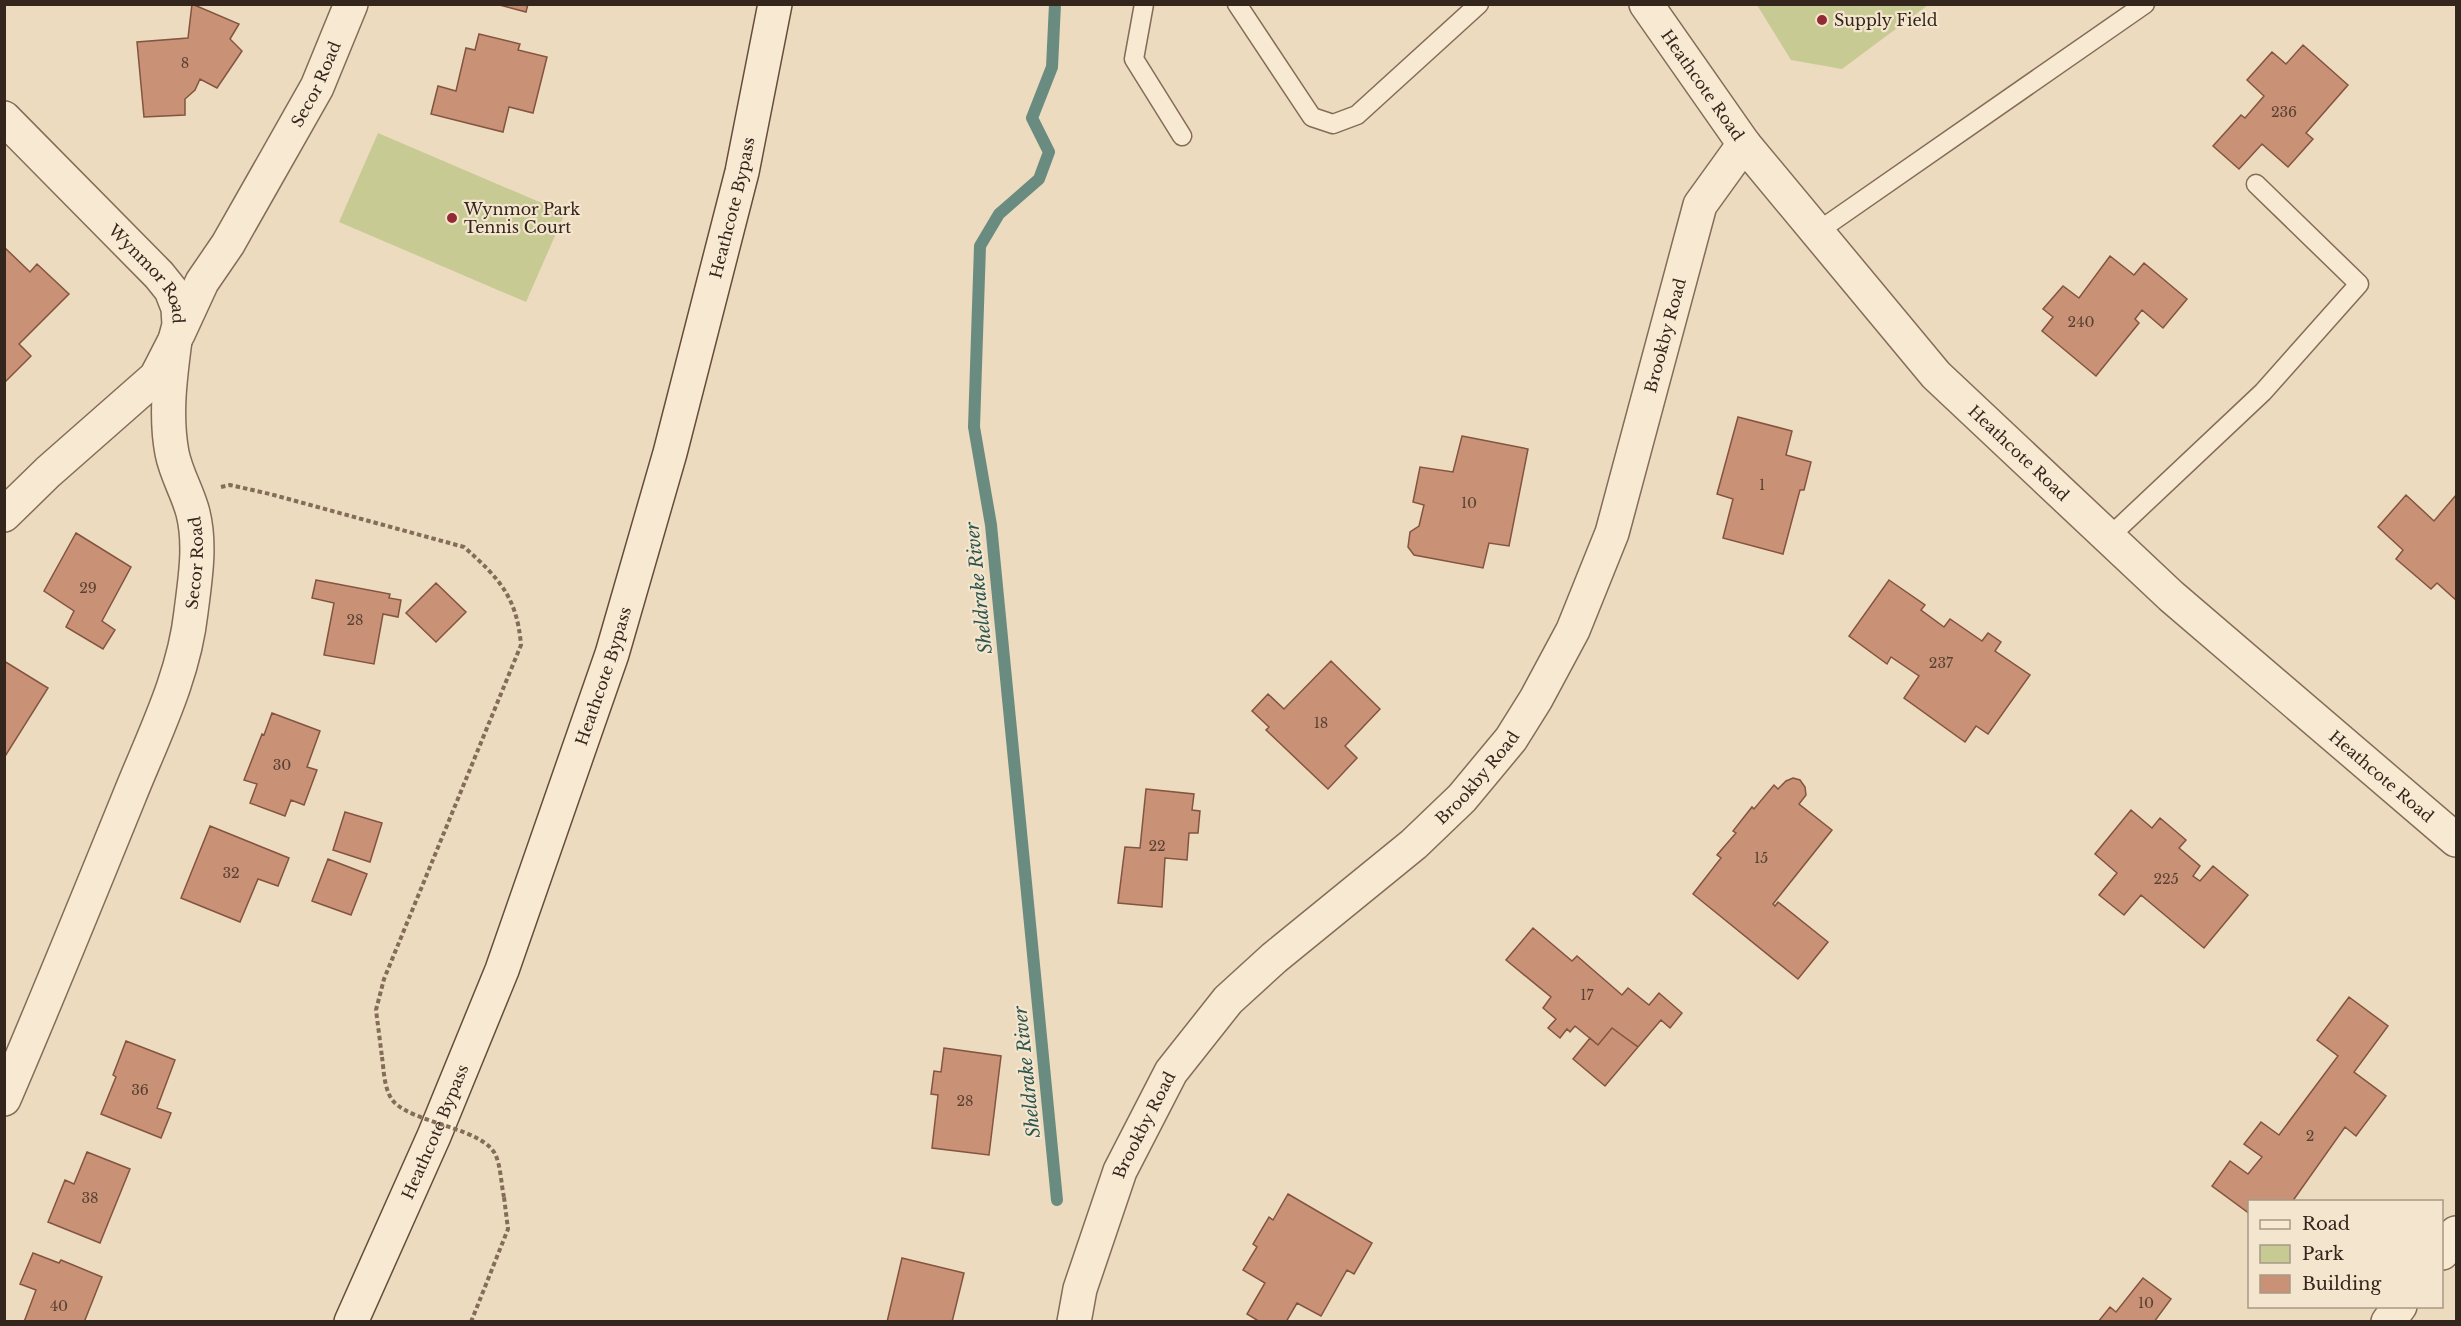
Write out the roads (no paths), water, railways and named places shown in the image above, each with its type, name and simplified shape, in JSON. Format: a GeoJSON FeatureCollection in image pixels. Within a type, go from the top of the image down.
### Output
{"type":"FeatureCollection","features":[{"type":"Feature","properties":{"kind":"street","name":"Secor Road"},"geometry":{"type":"LineString","coordinates":[[4,1099],[64,958],[180,668],[191,615],[198,547],[194,516],[188,494],[172,456],[169,432],[168,392],[175,340],[186,321],[202,282],[228,244],[317,87],[351,4]]}},
{"type":"Feature","properties":{"kind":"street","name":"Heathcote Bypass"},"geometry":{"type":"LineString","coordinates":[[351,1322],[434,1136],[502,970],[612,654],[670,453],[742,172],[775,4]]}},
{"type":"Feature","properties":{"kind":"street","name":"Heathcote Road"},"geometry":{"type":"LineString","coordinates":[[1646,4],[1744,144],[1936,375],[2171,596],[2457,840]]}},
{"type":"Feature","properties":{"kind":"street","name":"Wynmor Road"},"geometry":{"type":"LineString","coordinates":[[4,118],[159,274],[171,290],[178,308],[179,325],[175,340],[156,377],[48,472],[4,515]]}},
{"type":"Feature","properties":{"kind":"street","name":"Brookby Road"},"geometry":{"type":"LineString","coordinates":[[1074,1322],[1080,1289],[1120,1171],[1171,1072],[1228,1000],[1274,958],[1414,844],[1462,798],[1511,739],[1536,699],[1573,630],[1612,533],[1700,205],[1744,144]]}},
{"type":"Feature","properties":{"kind":"street"},"geometry":{"type":"LineString","coordinates":[[2443,1252],[2457,1233]]}},
{"type":"Feature","properties":{"kind":"street"},"geometry":{"type":"LineString","coordinates":[[2388,1322],[2398,1308]]}},
{"type":"Feature","properties":{"kind":"lane"},"geometry":{"type":"LineString","coordinates":[[1144,4],[1134,59],[1182,136]]}},
{"type":"Feature","properties":{"kind":"lane"},"geometry":{"type":"LineString","coordinates":[[1237,4],[1312,117],[1333,124],[1357,115],[1476,6]]}},
{"type":"Feature","properties":{"kind":"lane"},"geometry":{"type":"LineString","coordinates":[[1817,232],[2145,4]]}},
{"type":"Feature","properties":{"kind":"lane"},"geometry":{"type":"LineString","coordinates":[[2109,537],[2263,392],[2359,284],[2256,184]]}},
{"type":"Feature","properties":{"kind":"waterway","name":"Sheldrake River"},"geometry":{"type":"LineString","coordinates":[[1055,4],[1052,67],[1032,118],[1049,152],[1039,179],[999,214],[980,246],[974,427],[991,525],[1057,1200]]}},
{"type":"Feature","properties":{"kind":"place","name":"Supply Field"},"geometry":{"type":"Point","coordinates":[1822,20]}},
{"type":"Feature","properties":{"kind":"place","name":"Wynmor Park Tennis Court"},"geometry":{"type":"Point","coordinates":[452,218]}}]}
